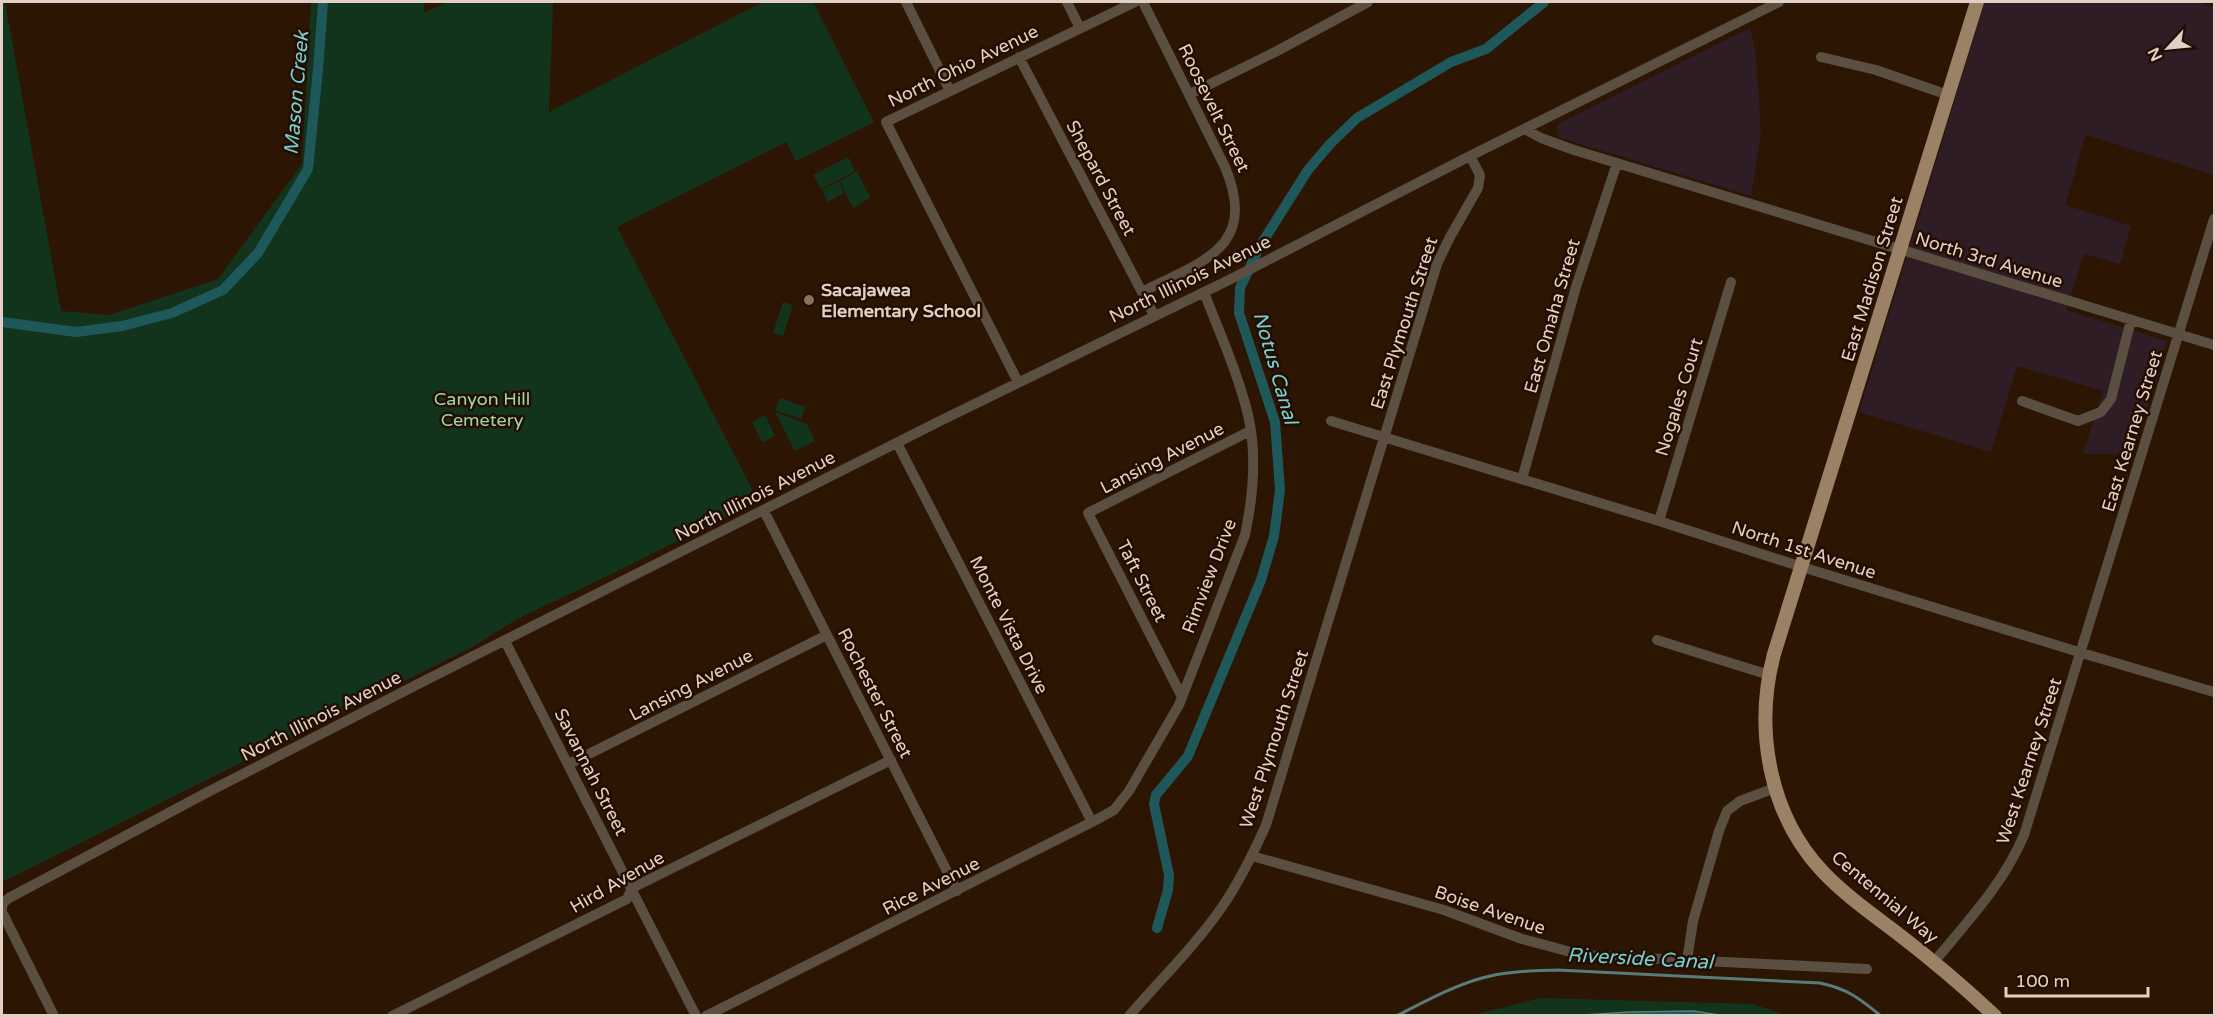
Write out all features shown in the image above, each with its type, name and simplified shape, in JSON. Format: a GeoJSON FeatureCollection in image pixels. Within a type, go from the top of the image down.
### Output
{"type":"FeatureCollection","features":[{"type":"Feature","properties":{"kind":"main road","name":"East Madison Street"},"geometry":{"type":"LineString","coordinates":[[1768,675],[1977,2]]}},
{"type":"Feature","properties":{"kind":"main road","name":"Centennial Way"},"geometry":{"type":"LineString","coordinates":[[1768,675],[1765,708],[1766,735],[1776,788],[1787,820],[1803,846],[1823,872],[1845,892],[1934,962],[1995,1016]]}},
{"type":"Feature","properties":{"kind":"street"},"geometry":{"type":"LineString","coordinates":[[906,2],[950,91]]}},
{"type":"Feature","properties":{"kind":"street"},"geometry":{"type":"LineString","coordinates":[[1067,2],[1080,28]]}},
{"type":"Feature","properties":{"kind":"street","name":"North Ohio Avenue"},"geometry":{"type":"LineString","coordinates":[[1018,382],[886,123],[1135,2]]}},
{"type":"Feature","properties":{"kind":"street","name":"Roosevelt Street"},"geometry":{"type":"LineString","coordinates":[[1142,292],[1211,256],[1231,233],[1236,216],[1233,186],[1143,2]]}},
{"type":"Feature","properties":{"kind":"street"},"geometry":{"type":"LineString","coordinates":[[1190,94],[1368,2]]}},
{"type":"Feature","properties":{"kind":"street","name":"North Illinois Avenue"},"geometry":{"type":"LineString","coordinates":[[2,908],[206,793],[897,442],[1233,278],[1470,156],[1779,2]]}},
{"type":"Feature","properties":{"kind":"street","name":"Shepard Street"},"geometry":{"type":"LineString","coordinates":[[1019,57],[1154,315]]}},
{"type":"Feature","properties":{"kind":"street"},"geometry":{"type":"LineString","coordinates":[[1821,57],[1876,70],[1948,95]]}},
{"type":"Feature","properties":{"kind":"street"},"geometry":{"type":"LineString","coordinates":[[1525,129],[1541,138],[1617,163]]}},
{"type":"Feature","properties":{"kind":"street","name":"East Plymouth Street"},"geometry":{"type":"LineString","coordinates":[[1384,438],[1437,264],[1478,188],[1480,175],[1470,156]]}},
{"type":"Feature","properties":{"kind":"street","name":"North 3rd Avenue"},"geometry":{"type":"LineString","coordinates":[[1617,163],[2214,345]]}},
{"type":"Feature","properties":{"kind":"street","name":"East Omaha Street"},"geometry":{"type":"LineString","coordinates":[[1522,478],[1576,287],[1617,163]]}},
{"type":"Feature","properties":{"kind":"street","name":"East Kearney Street"},"geometry":{"type":"LineString","coordinates":[[2082,653],[2214,219]]}},
{"type":"Feature","properties":{"kind":"street","name":"Nogales Court"},"geometry":{"type":"LineString","coordinates":[[1659,521],[1731,282]]}},
{"type":"Feature","properties":{"kind":"street","name":"Rimview Drive"},"geometry":{"type":"LineString","coordinates":[[1148,759],[1182,697],[1245,535],[1251,508],[1252,445],[1248,416],[1204,292]]}},
{"type":"Feature","properties":{"kind":"street"},"geometry":{"type":"LineString","coordinates":[[2022,402],[2078,421],[2101,412],[2111,399],[2131,320]]}},
{"type":"Feature","properties":{"kind":"street","name":"North 1st Avenue"},"geometry":{"type":"LineString","coordinates":[[1332,421],[2214,692]]}},
{"type":"Feature","properties":{"kind":"street","name":"Lansing Avenue"},"geometry":{"type":"LineString","coordinates":[[1088,513],[1250,431]]}},
{"type":"Feature","properties":{"kind":"street","name":"West Plymouth Street"},"geometry":{"type":"LineString","coordinates":[[1129,1016],[1203,932],[1237,885],[1252,856],[1275,798],[1384,438]]}},
{"type":"Feature","properties":{"kind":"street","name":"Monte Vista Drive"},"geometry":{"type":"LineString","coordinates":[[897,442],[1092,822]]}},
{"type":"Feature","properties":{"kind":"street","name":"Rochester Street"},"geometry":{"type":"LineString","coordinates":[[764,511],[957,891]]}},
{"type":"Feature","properties":{"kind":"street","name":"Taft Street"},"geometry":{"type":"LineString","coordinates":[[1088,513],[1182,697]]}},
{"type":"Feature","properties":{"kind":"street","name":"Lansing Avenue"},"geometry":{"type":"LineString","coordinates":[[569,764],[827,635]]}},
{"type":"Feature","properties":{"kind":"street"},"geometry":{"type":"LineString","coordinates":[[1657,640],[1768,675]]}},
{"type":"Feature","properties":{"kind":"street","name":"Savannah Street"},"geometry":{"type":"LineString","coordinates":[[505,641],[696,1016]]}},
{"type":"Feature","properties":{"kind":"street","name":"West Kearney Street"},"geometry":{"type":"LineString","coordinates":[[1934,962],[2000,880],[2014,857],[2039,792],[2082,653]]}},
{"type":"Feature","properties":{"kind":"street","name":"Rice Avenue"},"geometry":{"type":"LineString","coordinates":[[706,1016],[1114,810],[1129,791],[1148,759]]}},
{"type":"Feature","properties":{"kind":"street","name":"Hird Avenue"},"geometry":{"type":"LineString","coordinates":[[392,1016],[627,899],[632,888],[891,760]]}},
{"type":"Feature","properties":{"kind":"street"},"geometry":{"type":"LineString","coordinates":[[1686,960],[1693,921],[1719,831],[1727,812],[1740,801],[1776,788]]}},
{"type":"Feature","properties":{"kind":"street","name":"Boise Avenue"},"geometry":{"type":"LineString","coordinates":[[1252,856],[1444,910],[1550,948],[1582,955],[1867,969]]}},
{"type":"Feature","properties":{"kind":"street"},"geometry":{"type":"LineString","coordinates":[[2,908],[54,1016]]}},
{"type":"Feature","properties":{"kind":"shaded area"},"geometry":{"type":"Polygon","coordinates":[[[1985,2],[2196,2],[2214,7],[2214,175],[2086,135],[2065,205],[2131,226],[2120,264],[2084,254],[2066,310],[2167,341],[2133,454],[2083,454],[2103,391],[2017,366],[1991,452],[1859,412],[1985,2]]]}},
{"type":"Feature","properties":{"kind":"shaded area"},"geometry":{"type":"Polygon","coordinates":[[[1750,28],[1756,55],[1761,132],[1751,196],[1558,136],[1557,127],[1560,123],[1750,28]]]}},
{"type":"Feature","properties":{"kind":"green space","name":"Canyon Hill Cemetery"},"geometry":{"type":"Polygon","coordinates":[[[2,2],[5,2],[61,311],[109,315],[218,279],[302,164],[311,2],[424,2],[424,13],[447,2],[553,2],[549,112],[763,2],[813,2],[874,122],[796,161],[786,142],[617,227],[753,491],[749,505],[519,618],[472,647],[2,882],[2,2]]]}},
{"type":"Feature","properties":{"kind":"green space"},"geometry":{"type":"Polygon","coordinates":[[[848,157],[855,171],[821,189],[813,175],[848,157]]]}},
{"type":"Feature","properties":{"kind":"green space"},"geometry":{"type":"Polygon","coordinates":[[[857,171],[870,198],[853,208],[840,181],[857,171]]]}},
{"type":"Feature","properties":{"kind":"green space"},"geometry":{"type":"Polygon","coordinates":[[[839,181],[844,193],[828,202],[822,190],[839,181]]]}},
{"type":"Feature","properties":{"kind":"green space"},"geometry":{"type":"Polygon","coordinates":[[[783,302],[793,305],[783,336],[773,333],[783,302]]]}},
{"type":"Feature","properties":{"kind":"green space"},"geometry":{"type":"Polygon","coordinates":[[[780,398],[805,407],[801,419],[775,410],[780,398]]]}},
{"type":"Feature","properties":{"kind":"green space"},"geometry":{"type":"Polygon","coordinates":[[[775,412],[807,424],[815,441],[795,451],[775,412]]]}},
{"type":"Feature","properties":{"kind":"green space"},"geometry":{"type":"Polygon","coordinates":[[[765,415],[775,436],[762,442],[752,422],[765,415]]]}},
{"type":"Feature","properties":{"kind":"green space"},"geometry":{"type":"Polygon","coordinates":[[[1541,998],[1753,1004],[1785,1015],[1719,1015],[1694,1011],[1630,1012],[1583,1016],[1468,1016],[1541,998]]]}},
{"type":"Feature","properties":{"kind":"water"},"geometry":{"type":"Polygon","coordinates":[[[1694,1011],[1719,1015],[1583,1015],[1630,1012],[1694,1011]]]}},
{"type":"Feature","properties":{"kind":"waterway","name":"Mason Creek"},"geometry":{"type":"LineString","coordinates":[[2,322],[76,332],[122,326],[172,313],[223,290],[258,253],[308,169],[323,2]]}},
{"type":"Feature","properties":{"kind":"waterway","name":"Notus Canal"},"geometry":{"type":"LineString","coordinates":[[1157,928],[1168,890],[1169,875],[1154,804],[1156,795],[1188,756],[1261,580],[1274,536],[1280,490],[1275,422],[1239,313],[1240,288],[1260,246],[1308,170],[1330,144],[1357,118],[1451,62],[1486,49],[1544,2]]}},
{"type":"Feature","properties":{"kind":"waterway","name":"Riverside Canal"},"geometry":{"type":"LineString","coordinates":[[1396,1016],[1471,981],[1510,973],[1557,970],[1820,983],[1853,995],[1881,1016]]}},
{"type":"Feature","properties":{"kind":"place","name":"Sacajawea Elementary School"},"geometry":{"type":"Point","coordinates":[809,300]}}]}
